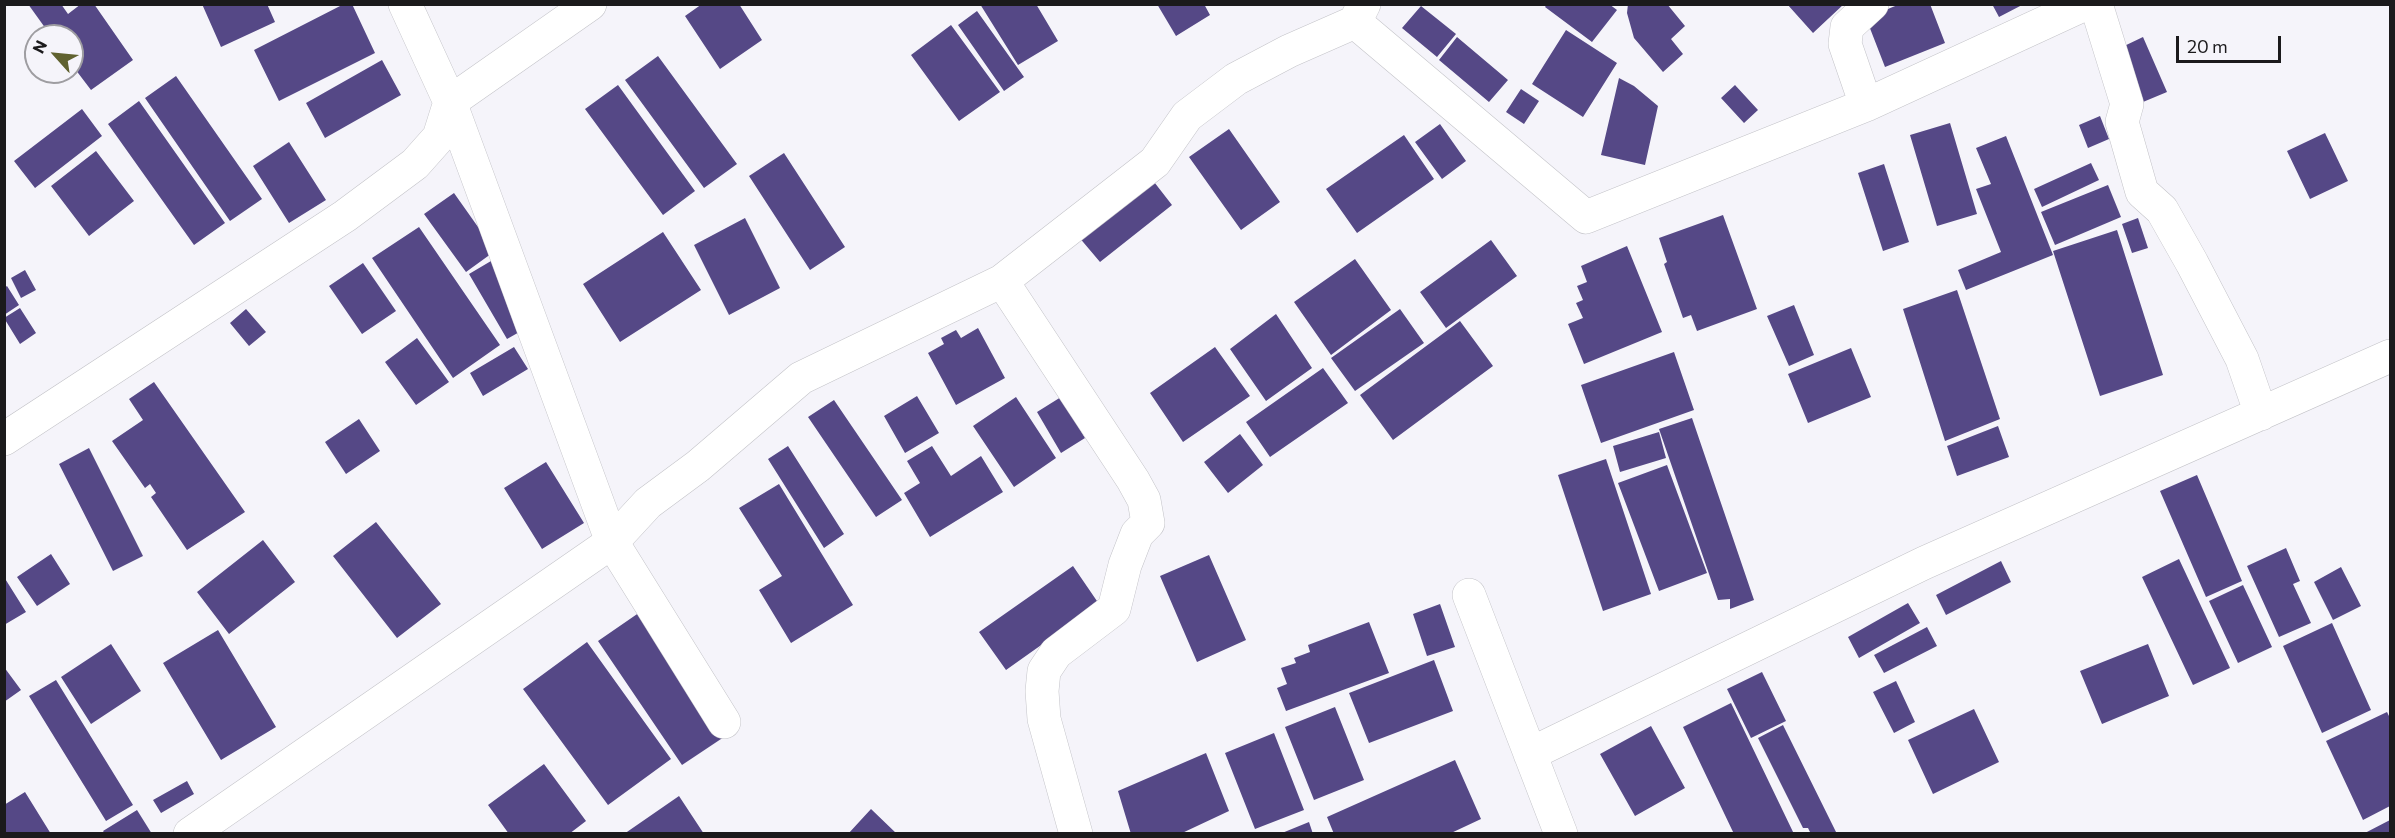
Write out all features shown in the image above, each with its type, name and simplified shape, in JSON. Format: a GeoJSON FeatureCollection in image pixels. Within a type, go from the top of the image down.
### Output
{"type":"FeatureCollection","features":[{"type":"Feature","properties":{"kind":"street"},"geometry":{"type":"LineString","coordinates":[[405,4],[450,102],[612,542],[724,722]]}},
{"type":"Feature","properties":{"kind":"street"},"geometry":{"type":"LineString","coordinates":[[4,439],[345,216],[415,164],[439,137],[450,102],[590,4]]}},
{"type":"Feature","properties":{"kind":"street"},"geometry":{"type":"LineString","coordinates":[[1866,105],[1845,44],[1847,27],[1872,4]]}},
{"type":"Feature","properties":{"kind":"street"},"geometry":{"type":"LineString","coordinates":[[190,834],[612,542],[648,503],[698,466],[801,378],[1002,280],[1155,162],[1187,116],[1236,80],[1360,13],[1587,217],[1866,105],[2085,4]]}},
{"type":"Feature","properties":{"kind":"street"},"geometry":{"type":"LineString","coordinates":[[2096,4],[2127,104],[2122,122],[2142,192],[2162,210],[2193,263],[2242,359],[2261,414]]}},
{"type":"Feature","properties":{"kind":"street"},"geometry":{"type":"LineString","coordinates":[[1002,280],[1133,480],[1144,500],[1148,523],[1137,534],[1125,565],[1114,609],[1056,652],[1044,671],[1042,691],[1044,719],[1076,834]]}},
{"type":"Feature","properties":{"kind":"street"},"geometry":{"type":"LineString","coordinates":[[1530,754],[1924,563],[2391,356]]}},
{"type":"Feature","properties":{"kind":"street"},"geometry":{"type":"LineString","coordinates":[[1469,595],[1560,834]]}},
{"type":"Feature","properties":{"kind":"building"},"geometry":{"type":"Polygon","coordinates":[[[28,4],[61,4],[68,14],[81,4],[94,4],[133,60],[91,90],[84,81],[84,24],[42,24],[28,4]]]}},
{"type":"Feature","properties":{"kind":"building"},"geometry":{"type":"Polygon","coordinates":[[[202,4],[267,4],[275,22],[221,47],[202,4]]]}},
{"type":"Feature","properties":{"kind":"building"},"geometry":{"type":"Polygon","coordinates":[[[344,4],[352,4],[375,53],[279,101],[254,50],[344,4]]]}},
{"type":"Feature","properties":{"kind":"building"},"geometry":{"type":"Polygon","coordinates":[[[702,4],[739,4],[762,40],[720,69],[685,16],[702,4]]]}},
{"type":"Feature","properties":{"kind":"building"},"geometry":{"type":"Polygon","coordinates":[[[980,4],[1036,4],[1058,41],[1018,65],[980,4]]]}},
{"type":"Feature","properties":{"kind":"building"},"geometry":{"type":"Polygon","coordinates":[[[1157,4],[1204,4],[1210,15],[1176,36],[1157,4]]]}},
{"type":"Feature","properties":{"kind":"building"},"geometry":{"type":"Polygon","coordinates":[[[1547,4],[1609,4],[1617,10],[1592,42],[1545,7],[1547,4]]]}},
{"type":"Feature","properties":{"kind":"building"},"geometry":{"type":"Polygon","coordinates":[[[1628,4],[1667,4],[1685,26],[1671,39],[1683,54],[1663,72],[1634,38],[1627,13],[1628,4]]]}},
{"type":"Feature","properties":{"kind":"building"},"geometry":{"type":"Polygon","coordinates":[[[1787,4],[1844,4],[1813,33],[1787,4]]]}},
{"type":"Feature","properties":{"kind":"building"},"geometry":{"type":"Polygon","coordinates":[[[1900,4],[1930,4],[1945,43],[1885,67],[1866,18],[1900,4]]]}},
{"type":"Feature","properties":{"kind":"building"},"geometry":{"type":"Polygon","coordinates":[[[1992,4],[2024,4],[1999,17],[1992,4]]]}},
{"type":"Feature","properties":{"kind":"building"},"geometry":{"type":"Polygon","coordinates":[[[1421,6],[1456,34],[1437,57],[1402,28],[1421,6]]]}},
{"type":"Feature","properties":{"kind":"building"},"geometry":{"type":"Polygon","coordinates":[[[977,11],[1024,77],[1004,91],[958,25],[977,11]]]}},
{"type":"Feature","properties":{"kind":"building"},"geometry":{"type":"Polygon","coordinates":[[[951,25],[1000,92],[959,121],[911,55],[951,25]]]}},
{"type":"Feature","properties":{"kind":"building"},"geometry":{"type":"Polygon","coordinates":[[[1566,30],[1617,63],[1583,117],[1532,84],[1566,30]]]}},
{"type":"Feature","properties":{"kind":"building"},"geometry":{"type":"Polygon","coordinates":[[[1457,37],[1508,80],[1489,102],[1439,60],[1457,37]]]}},
{"type":"Feature","properties":{"kind":"building"},"geometry":{"type":"Polygon","coordinates":[[[2143,37],[2167,92],[2143,102],[2120,48],[2143,37]]]}},
{"type":"Feature","properties":{"kind":"building"},"geometry":{"type":"Polygon","coordinates":[[[658,56],[737,164],[704,188],[625,80],[658,56]]]}},
{"type":"Feature","properties":{"kind":"building"},"geometry":{"type":"Polygon","coordinates":[[[382,60],[401,95],[325,138],[306,103],[382,60]]]}},
{"type":"Feature","properties":{"kind":"building"},"geometry":{"type":"Polygon","coordinates":[[[176,76],[262,199],[230,221],[145,98],[176,76]]]}},
{"type":"Feature","properties":{"kind":"building"},"geometry":{"type":"Polygon","coordinates":[[[1619,78],[1634,86],[1658,106],[1645,165],[1601,155],[1619,78]]]}},
{"type":"Feature","properties":{"kind":"building"},"geometry":{"type":"Polygon","coordinates":[[[618,85],[695,191],[663,215],[585,109],[618,85]]]}},
{"type":"Feature","properties":{"kind":"building"},"geometry":{"type":"Polygon","coordinates":[[[1735,85],[1758,110],[1744,123],[1721,98],[1735,85]]]}},
{"type":"Feature","properties":{"kind":"building"},"geometry":{"type":"Polygon","coordinates":[[[1521,89],[1539,101],[1524,124],[1506,112],[1521,89]]]}},
{"type":"Feature","properties":{"kind":"building"},"geometry":{"type":"Polygon","coordinates":[[[139,101],[225,223],[194,245],[108,124],[139,101]]]}},
{"type":"Feature","properties":{"kind":"building"},"geometry":{"type":"Polygon","coordinates":[[[82,109],[102,136],[35,188],[14,161],[82,109]]]}},
{"type":"Feature","properties":{"kind":"building"},"geometry":{"type":"Polygon","coordinates":[[[2100,116],[2109,139],[2088,148],[2079,125],[2100,116]]]}},
{"type":"Feature","properties":{"kind":"building"},"geometry":{"type":"Polygon","coordinates":[[[1950,123],[1977,214],[1937,226],[1910,135],[1950,123]]]}},
{"type":"Feature","properties":{"kind":"building"},"geometry":{"type":"Polygon","coordinates":[[[1440,124],[1466,161],[1442,179],[1415,142],[1440,124]]]}},
{"type":"Feature","properties":{"kind":"building"},"geometry":{"type":"Polygon","coordinates":[[[1229,129],[1280,202],[1241,230],[1189,157],[1229,129]]]}},
{"type":"Feature","properties":{"kind":"building"},"geometry":{"type":"Polygon","coordinates":[[[2325,133],[2348,181],[2310,199],[2287,151],[2325,133]]]}},
{"type":"Feature","properties":{"kind":"building"},"geometry":{"type":"Polygon","coordinates":[[[1404,135],[1434,179],[1357,233],[1326,189],[1404,135]]]}},
{"type":"Feature","properties":{"kind":"building"},"geometry":{"type":"Polygon","coordinates":[[[2006,136],[2053,255],[1966,290],[1958,270],[2001,252],[1976,189],[1991,184],[1976,148],[2006,136]]]}},
{"type":"Feature","properties":{"kind":"building"},"geometry":{"type":"Polygon","coordinates":[[[289,142],[326,200],[289,223],[253,166],[289,142]]]}},
{"type":"Feature","properties":{"kind":"building"},"geometry":{"type":"Polygon","coordinates":[[[96,151],[134,201],[89,236],[51,186],[96,151]]]}},
{"type":"Feature","properties":{"kind":"building"},"geometry":{"type":"Polygon","coordinates":[[[784,153],[845,247],[810,270],[749,176],[784,153]]]}},
{"type":"Feature","properties":{"kind":"building"},"geometry":{"type":"Polygon","coordinates":[[[2091,163],[2099,180],[2042,207],[2034,189],[2091,163]]]}},
{"type":"Feature","properties":{"kind":"building"},"geometry":{"type":"Polygon","coordinates":[[[1884,164],[1909,242],[1883,251],[1858,173],[1884,164]]]}},
{"type":"Feature","properties":{"kind":"building"},"geometry":{"type":"Polygon","coordinates":[[[1151,178],[1172,205],[1100,262],[1078,236],[1151,178]]]}},
{"type":"Feature","properties":{"kind":"building"},"geometry":{"type":"Polygon","coordinates":[[[2108,185],[2121,217],[2055,245],[2041,212],[2108,185]]]}},
{"type":"Feature","properties":{"kind":"building"},"geometry":{"type":"Polygon","coordinates":[[[454,193],[495,251],[466,272],[424,214],[454,193]]]}},
{"type":"Feature","properties":{"kind":"building"},"geometry":{"type":"Polygon","coordinates":[[[1723,215],[1757,309],[1697,331],[1691,315],[1683,318],[1664,264],[1667,262],[1659,238],[1723,215]]]}},
{"type":"Feature","properties":{"kind":"building"},"geometry":{"type":"Polygon","coordinates":[[[745,218],[780,288],[729,315],[694,245],[745,218]]]}},
{"type":"Feature","properties":{"kind":"building"},"geometry":{"type":"Polygon","coordinates":[[[2138,218],[2148,248],[2132,253],[2122,224],[2138,218]]]}},
{"type":"Feature","properties":{"kind":"building"},"geometry":{"type":"Polygon","coordinates":[[[419,227],[500,345],[453,378],[372,258],[419,227]]]}},
{"type":"Feature","properties":{"kind":"building"},"geometry":{"type":"Polygon","coordinates":[[[2117,230],[2163,375],[2100,396],[2053,251],[2117,230]]]}},
{"type":"Feature","properties":{"kind":"building"},"geometry":{"type":"Polygon","coordinates":[[[663,232],[701,290],[620,342],[583,284],[663,232]]]}},
{"type":"Feature","properties":{"kind":"building"},"geometry":{"type":"Polygon","coordinates":[[[1491,240],[1517,276],[1446,328],[1420,292],[1491,240]]]}},
{"type":"Feature","properties":{"kind":"building"},"geometry":{"type":"Polygon","coordinates":[[[1627,246],[1662,332],[1584,364],[1568,324],[1583,318],[1576,303],[1583,300],[1577,286],[1587,282],[1581,266],[1627,246]]]}},
{"type":"Feature","properties":{"kind":"building"},"geometry":{"type":"Polygon","coordinates":[[[1355,259],[1391,310],[1331,355],[1294,302],[1355,259]]]}},
{"type":"Feature","properties":{"kind":"building"},"geometry":{"type":"Polygon","coordinates":[[[491,261],[530,326],[507,339],[469,274],[491,261]]]}},
{"type":"Feature","properties":{"kind":"building"},"geometry":{"type":"Polygon","coordinates":[[[363,263],[396,311],[362,334],[329,286],[363,263]]]}},
{"type":"Feature","properties":{"kind":"building"},"geometry":{"type":"Polygon","coordinates":[[[25,270],[36,290],[21,298],[11,278],[25,270]]]}},
{"type":"Feature","properties":{"kind":"building"},"geometry":{"type":"Polygon","coordinates":[[[7,286],[19,305],[4,315],[4,288],[7,286]]]}},
{"type":"Feature","properties":{"kind":"building"},"geometry":{"type":"Polygon","coordinates":[[[1957,290],[2000,419],[1945,441],[1903,309],[1957,290]]]}},
{"type":"Feature","properties":{"kind":"building"},"geometry":{"type":"Polygon","coordinates":[[[1794,305],[1814,355],[1789,366],[1767,316],[1794,305]]]}},
{"type":"Feature","properties":{"kind":"building"},"geometry":{"type":"Polygon","coordinates":[[[20,308],[36,333],[20,344],[4,318],[20,308]]]}},
{"type":"Feature","properties":{"kind":"building"},"geometry":{"type":"Polygon","coordinates":[[[246,309],[266,332],[249,346],[230,323],[246,309]]]}},
{"type":"Feature","properties":{"kind":"building"},"geometry":{"type":"Polygon","coordinates":[[[1400,309],[1424,343],[1355,391],[1331,358],[1400,309]]]}},
{"type":"Feature","properties":{"kind":"building"},"geometry":{"type":"Polygon","coordinates":[[[1276,314],[1312,368],[1266,401],[1230,349],[1276,314]]]}},
{"type":"Feature","properties":{"kind":"building"},"geometry":{"type":"Polygon","coordinates":[[[1460,321],[1493,366],[1393,440],[1360,395],[1460,321]]]}},
{"type":"Feature","properties":{"kind":"building"},"geometry":{"type":"Polygon","coordinates":[[[978,328],[1005,378],[956,405],[928,353],[944,344],[941,338],[956,330],[961,338],[978,328]]]}},
{"type":"Feature","properties":{"kind":"building"},"geometry":{"type":"Polygon","coordinates":[[[417,338],[449,382],[416,405],[385,362],[417,338]]]}},
{"type":"Feature","properties":{"kind":"building"},"geometry":{"type":"Polygon","coordinates":[[[514,347],[528,369],[483,396],[470,373],[514,347]]]}},
{"type":"Feature","properties":{"kind":"building"},"geometry":{"type":"Polygon","coordinates":[[[1215,347],[1250,396],[1183,442],[1150,393],[1215,347]]]}},
{"type":"Feature","properties":{"kind":"building"},"geometry":{"type":"Polygon","coordinates":[[[1851,348],[1871,397],[1808,423],[1788,374],[1851,348]]]}},
{"type":"Feature","properties":{"kind":"building"},"geometry":{"type":"Polygon","coordinates":[[[1674,352],[1694,410],[1601,443],[1581,385],[1674,352]]]}},
{"type":"Feature","properties":{"kind":"building"},"geometry":{"type":"Polygon","coordinates":[[[1323,368],[1348,403],[1270,457],[1246,422],[1323,368]]]}},
{"type":"Feature","properties":{"kind":"building"},"geometry":{"type":"Polygon","coordinates":[[[154,382],[245,512],[187,550],[151,497],[156,493],[150,484],[145,488],[112,441],[143,420],[129,399],[154,382]]]}},
{"type":"Feature","properties":{"kind":"building"},"geometry":{"type":"Polygon","coordinates":[[[917,396],[939,433],[905,453],[884,416],[917,396]]]}},
{"type":"Feature","properties":{"kind":"building"},"geometry":{"type":"Polygon","coordinates":[[[1016,397],[1056,458],[1014,487],[973,426],[1016,397]]]}},
{"type":"Feature","properties":{"kind":"building"},"geometry":{"type":"Polygon","coordinates":[[[1061,397],[1085,438],[1061,453],[1037,412],[1061,397]]]}},
{"type":"Feature","properties":{"kind":"building"},"geometry":{"type":"Polygon","coordinates":[[[834,400],[902,500],[876,517],[808,417],[834,400]]]}},
{"type":"Feature","properties":{"kind":"building"},"geometry":{"type":"Polygon","coordinates":[[[1692,418],[1754,600],[1730,609],[1730,599],[1718,600],[1659,429],[1692,418]]]}},
{"type":"Feature","properties":{"kind":"building"},"geometry":{"type":"Polygon","coordinates":[[[359,419],[380,451],[346,474],[325,442],[359,419]]]}},
{"type":"Feature","properties":{"kind":"building"},"geometry":{"type":"Polygon","coordinates":[[[1998,426],[2009,457],[1957,476],[1947,446],[1998,426]]]}},
{"type":"Feature","properties":{"kind":"building"},"geometry":{"type":"Polygon","coordinates":[[[1659,432],[1666,458],[1620,472],[1613,446],[1659,432]]]}},
{"type":"Feature","properties":{"kind":"building"},"geometry":{"type":"Polygon","coordinates":[[[1240,434],[1263,465],[1228,493],[1204,462],[1240,434]]]}},
{"type":"Feature","properties":{"kind":"building"},"geometry":{"type":"Polygon","coordinates":[[[788,446],[844,534],[824,548],[768,459],[788,446]]]}},
{"type":"Feature","properties":{"kind":"building"},"geometry":{"type":"Polygon","coordinates":[[[932,446],[951,476],[981,456],[1003,492],[930,537],[904,493],[920,483],[907,461],[932,446]]]}},
{"type":"Feature","properties":{"kind":"building"},"geometry":{"type":"Polygon","coordinates":[[[89,448],[143,556],[113,571],[59,464],[89,448]]]}},
{"type":"Feature","properties":{"kind":"building"},"geometry":{"type":"Polygon","coordinates":[[[1606,459],[1651,594],[1603,611],[1558,475],[1606,459]]]}},
{"type":"Feature","properties":{"kind":"building"},"geometry":{"type":"Polygon","coordinates":[[[546,462],[584,523],[542,549],[504,488],[546,462]]]}},
{"type":"Feature","properties":{"kind":"building"},"geometry":{"type":"Polygon","coordinates":[[[1667,465],[1707,573],[1659,591],[1618,483],[1667,465]]]}},
{"type":"Feature","properties":{"kind":"building"},"geometry":{"type":"Polygon","coordinates":[[[2197,475],[2242,581],[2206,597],[2160,491],[2197,475]]]}},
{"type":"Feature","properties":{"kind":"building"},"geometry":{"type":"Polygon","coordinates":[[[779,484],[853,605],[791,643],[759,590],[782,576],[739,508],[779,484]]]}},
{"type":"Feature","properties":{"kind":"building"},"geometry":{"type":"Polygon","coordinates":[[[376,522],[441,604],[397,638],[333,556],[376,522]]]}},
{"type":"Feature","properties":{"kind":"building"},"geometry":{"type":"Polygon","coordinates":[[[263,540],[295,582],[229,634],[197,592],[263,540]]]}},
{"type":"Feature","properties":{"kind":"building"},"geometry":{"type":"Polygon","coordinates":[[[2286,548],[2300,581],[2293,584],[2311,623],[2279,637],[2247,566],[2286,548]]]}},
{"type":"Feature","properties":{"kind":"building"},"geometry":{"type":"Polygon","coordinates":[[[51,554],[70,584],[37,606],[17,577],[51,554]]]}},
{"type":"Feature","properties":{"kind":"building"},"geometry":{"type":"Polygon","coordinates":[[[1209,555],[1246,640],[1197,662],[1160,576],[1209,555]]]}},
{"type":"Feature","properties":{"kind":"building"},"geometry":{"type":"Polygon","coordinates":[[[2179,559],[2230,668],[2193,685],[2142,577],[2179,559]]]}},
{"type":"Feature","properties":{"kind":"building"},"geometry":{"type":"Polygon","coordinates":[[[2001,561],[2011,582],[1946,615],[1936,595],[2001,561]]]}},
{"type":"Feature","properties":{"kind":"building"},"geometry":{"type":"Polygon","coordinates":[[[1073,566],[1099,604],[1006,670],[979,632],[1073,566]]]}},
{"type":"Feature","properties":{"kind":"building"},"geometry":{"type":"Polygon","coordinates":[[[2341,567],[2361,606],[2333,620],[2314,582],[2341,567]]]}},
{"type":"Feature","properties":{"kind":"building"},"geometry":{"type":"Polygon","coordinates":[[[4,577],[26,612],[4,625],[4,577]]]}},
{"type":"Feature","properties":{"kind":"building"},"geometry":{"type":"Polygon","coordinates":[[[2243,585],[2272,647],[2238,663],[2209,601],[2243,585]]]}},
{"type":"Feature","properties":{"kind":"building"},"geometry":{"type":"Polygon","coordinates":[[[1908,603],[1920,623],[1859,658],[1848,637],[1908,603]]]}},
{"type":"Feature","properties":{"kind":"building"},"geometry":{"type":"Polygon","coordinates":[[[1440,604],[1455,647],[1427,656],[1413,614],[1440,604]]]}},
{"type":"Feature","properties":{"kind":"building"},"geometry":{"type":"Polygon","coordinates":[[[643,610],[727,735],[682,765],[598,641],[643,610]]]}},
{"type":"Feature","properties":{"kind":"building"},"geometry":{"type":"Polygon","coordinates":[[[1369,622],[1389,673],[1286,711],[1277,688],[1287,684],[1281,668],[1296,663],[1294,658],[1310,652],[1308,645],[1369,622]]]}},
{"type":"Feature","properties":{"kind":"building"},"geometry":{"type":"Polygon","coordinates":[[[2332,623],[2371,710],[2322,733],[2283,646],[2332,623]]]}},
{"type":"Feature","properties":{"kind":"building"},"geometry":{"type":"Polygon","coordinates":[[[1927,627],[1937,646],[1884,673],[1874,655],[1927,627]]]}},
{"type":"Feature","properties":{"kind":"building"},"geometry":{"type":"Polygon","coordinates":[[[218,630],[276,727],[221,760],[163,663],[218,630]]]}},
{"type":"Feature","properties":{"kind":"building"},"geometry":{"type":"Polygon","coordinates":[[[587,642],[671,759],[608,805],[523,689],[587,642]]]}},
{"type":"Feature","properties":{"kind":"building"},"geometry":{"type":"Polygon","coordinates":[[[111,644],[141,691],[91,724],[61,677],[111,644]]]}},
{"type":"Feature","properties":{"kind":"building"},"geometry":{"type":"Polygon","coordinates":[[[2148,644],[2169,696],[2102,724],[2080,671],[2148,644]]]}},
{"type":"Feature","properties":{"kind":"building"},"geometry":{"type":"Polygon","coordinates":[[[1434,660],[1453,711],[1369,743],[1349,693],[1434,660]]]}},
{"type":"Feature","properties":{"kind":"building"},"geometry":{"type":"Polygon","coordinates":[[[4,667],[21,690],[4,702],[4,667]]]}},
{"type":"Feature","properties":{"kind":"building"},"geometry":{"type":"Polygon","coordinates":[[[1762,672],[1786,721],[1751,738],[1727,689],[1762,672]]]}},
{"type":"Feature","properties":{"kind":"building"},"geometry":{"type":"Polygon","coordinates":[[[56,680],[133,805],[106,821],[29,696],[56,680]]]}},
{"type":"Feature","properties":{"kind":"building"},"geometry":{"type":"Polygon","coordinates":[[[1896,681],[1915,722],[1894,733],[1873,692],[1896,681]]]}},
{"type":"Feature","properties":{"kind":"building"},"geometry":{"type":"Polygon","coordinates":[[[1731,703],[1794,834],[1734,834],[1683,727],[1731,703]]]}},
{"type":"Feature","properties":{"kind":"building"},"geometry":{"type":"Polygon","coordinates":[[[1335,707],[1364,780],[1314,800],[1285,727],[1335,707]]]}},
{"type":"Feature","properties":{"kind":"building"},"geometry":{"type":"Polygon","coordinates":[[[1974,709],[1999,762],[1933,794],[1908,740],[1974,709]]]}},
{"type":"Feature","properties":{"kind":"building"},"geometry":{"type":"Polygon","coordinates":[[[2387,712],[2390,718],[2390,806],[2363,820],[2326,741],[2387,712]]]}},
{"type":"Feature","properties":{"kind":"building"},"geometry":{"type":"Polygon","coordinates":[[[1783,725],[1837,834],[1811,834],[1808,828],[1803,828],[1758,738],[1783,725]]]}},
{"type":"Feature","properties":{"kind":"building"},"geometry":{"type":"Polygon","coordinates":[[[1651,726],[1685,788],[1635,816],[1600,754],[1651,726]]]}},
{"type":"Feature","properties":{"kind":"building"},"geometry":{"type":"Polygon","coordinates":[[[1274,733],[1304,810],[1255,829],[1225,753],[1274,733]]]}},
{"type":"Feature","properties":{"kind":"building"},"geometry":{"type":"Polygon","coordinates":[[[1206,753],[1229,811],[1180,834],[1131,834],[1118,791],[1206,753]]]}},
{"type":"Feature","properties":{"kind":"building"},"geometry":{"type":"Polygon","coordinates":[[[1455,760],[1481,819],[1449,834],[1334,834],[1327,817],[1455,760]]]}},
{"type":"Feature","properties":{"kind":"building"},"geometry":{"type":"Polygon","coordinates":[[[544,764],[586,821],[569,834],[509,834],[488,805],[544,764]]]}},
{"type":"Feature","properties":{"kind":"building"},"geometry":{"type":"Polygon","coordinates":[[[187,781],[194,794],[161,813],[153,800],[187,781]]]}},
{"type":"Feature","properties":{"kind":"building"},"geometry":{"type":"Polygon","coordinates":[[[25,792],[51,834],[4,834],[4,805],[25,792]]]}},
{"type":"Feature","properties":{"kind":"building"},"geometry":{"type":"Polygon","coordinates":[[[679,796],[704,834],[624,834],[679,796]]]}},
{"type":"Feature","properties":{"kind":"building"},"geometry":{"type":"Polygon","coordinates":[[[871,809],[897,834],[848,834],[871,809]]]}},
{"type":"Feature","properties":{"kind":"building"},"geometry":{"type":"Polygon","coordinates":[[[137,810],[152,834],[105,834],[103,831],[137,810]]]}},
{"type":"Feature","properties":{"kind":"building"},"geometry":{"type":"Polygon","coordinates":[[[2390,820],[2390,834],[2363,834],[2390,820]]]}},
{"type":"Feature","properties":{"kind":"building"},"geometry":{"type":"Polygon","coordinates":[[[1309,822],[1313,834],[1282,834],[1282,833],[1309,822]]]}}]}
